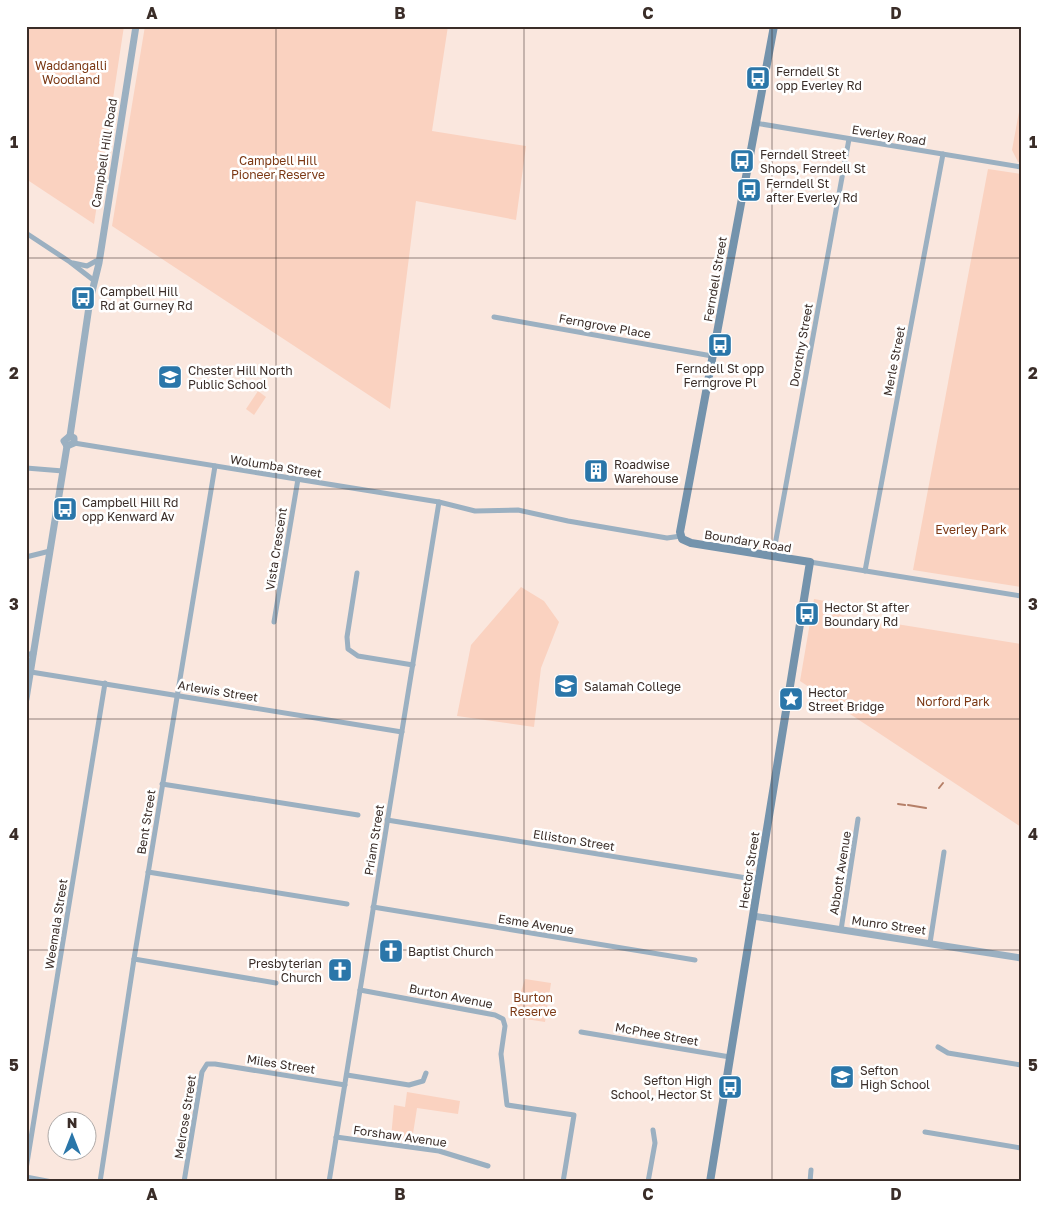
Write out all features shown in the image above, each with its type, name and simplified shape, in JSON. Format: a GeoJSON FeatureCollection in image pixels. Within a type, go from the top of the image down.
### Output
{"type":"FeatureCollection","features":[{"type":"Feature","properties":{"kind":"main road","name":"Ferndell Street"},"geometry":{"type":"LineString","coordinates":[[681,536],[680,527],[774,26]]}},
{"type":"Feature","properties":{"kind":"main road","name":"Boundary Road"},"geometry":{"type":"LineString","coordinates":[[681,536],[685,542],[810,562]]}},
{"type":"Feature","properties":{"kind":"main road","name":"Hector Street"},"geometry":{"type":"LineString","coordinates":[[710,1182],[810,562]]}},
{"type":"Feature","properties":{"kind":"street","name":"Campbell Hill Road"},"geometry":{"type":"LineString","coordinates":[[71,444],[74,438],[70,436],[92,279],[101,244],[136,26]]}},
{"type":"Feature","properties":{"kind":"street","name":"Everley Road"},"geometry":{"type":"LineString","coordinates":[[755,123],[1021,167]]}},
{"type":"Feature","properties":{"kind":"street","name":"Dorothy Street"},"geometry":{"type":"LineString","coordinates":[[773,556],[849,138]]}},
{"type":"Feature","properties":{"kind":"street","name":"Merle Street"},"geometry":{"type":"LineString","coordinates":[[865,571],[943,154]]}},
{"type":"Feature","properties":{"kind":"street"},"geometry":{"type":"LineString","coordinates":[[26,232],[92,279]]}},
{"type":"Feature","properties":{"kind":"street","name":"Campbell Hill Road"},"geometry":{"type":"LineString","coordinates":[[91,296],[96,284],[97,257]]}},
{"type":"Feature","properties":{"kind":"street"},"geometry":{"type":"LineString","coordinates":[[70,262],[87,266],[97,257]]}},
{"type":"Feature","properties":{"kind":"street","name":"Ferngrove Place"},"geometry":{"type":"LineString","coordinates":[[494,316],[712,356]]}},
{"type":"Feature","properties":{"kind":"street"},"geometry":{"type":"LineString","coordinates":[[26,699],[31,672],[30,654],[63,471],[71,444]]}},
{"type":"Feature","properties":{"kind":"street","name":"Wolumba Street"},"geometry":{"type":"LineString","coordinates":[[71,444],[439,502],[475,510]]}},
{"type":"Feature","properties":{"kind":"street","name":"Bent Street"},"geometry":{"type":"LineString","coordinates":[[100,1182],[162,784],[215,466]]}},
{"type":"Feature","properties":{"kind":"street"},"geometry":{"type":"LineString","coordinates":[[26,468],[63,471]]}},
{"type":"Feature","properties":{"kind":"street","name":"Vista Crescent"},"geometry":{"type":"LineString","coordinates":[[274,622],[298,479]]}},
{"type":"Feature","properties":{"kind":"street","name":"Priam Street"},"geometry":{"type":"LineString","coordinates":[[329,1182],[439,502]]}},
{"type":"Feature","properties":{"kind":"street","name":"Boundary Road"},"geometry":{"type":"LineString","coordinates":[[475,510],[518,510],[568,521],[666,538],[681,536]]}},
{"type":"Feature","properties":{"kind":"street"},"geometry":{"type":"LineString","coordinates":[[26,557],[50,551]]}},
{"type":"Feature","properties":{"kind":"street","name":"Boundary Road"},"geometry":{"type":"LineString","coordinates":[[810,562],[1021,596]]}},
{"type":"Feature","properties":{"kind":"street"},"geometry":{"type":"LineString","coordinates":[[357,573],[346,637],[348,649],[358,656],[412,665]]}},
{"type":"Feature","properties":{"kind":"street","name":"Arlewis Street"},"geometry":{"type":"LineString","coordinates":[[31,672],[178,694],[402,732]]}},
{"type":"Feature","properties":{"kind":"street","name":"Weemala Street"},"geometry":{"type":"LineString","coordinates":[[26,1169],[105,683]]}},
{"type":"Feature","properties":{"kind":"street"},"geometry":{"type":"LineString","coordinates":[[162,784],[358,815]]}},
{"type":"Feature","properties":{"kind":"street","name":"Abbott Avenue"},"geometry":{"type":"LineString","coordinates":[[841,930],[858,819]]}},
{"type":"Feature","properties":{"kind":"street","name":"Elliston Street"},"geometry":{"type":"LineString","coordinates":[[387,820],[759,880]]}},
{"type":"Feature","properties":{"kind":"street"},"geometry":{"type":"LineString","coordinates":[[930,943],[944,852]]}},
{"type":"Feature","properties":{"kind":"street"},"geometry":{"type":"LineString","coordinates":[[148,872],[347,904]]}},
{"type":"Feature","properties":{"kind":"street","name":"Esme Avenue"},"geometry":{"type":"LineString","coordinates":[[373,908],[695,960]]}},
{"type":"Feature","properties":{"kind":"street","name":"Munro Street"},"geometry":{"type":"LineString","coordinates":[[753,916],[1021,958]]}},
{"type":"Feature","properties":{"kind":"street"},"geometry":{"type":"LineString","coordinates":[[134,959],[276,983]]}},
{"type":"Feature","properties":{"kind":"street","name":"Burton Avenue"},"geometry":{"type":"LineString","coordinates":[[360,990],[501,1017],[505,1026],[501,1054],[507,1105],[574,1115],[563,1182]]}},
{"type":"Feature","properties":{"kind":"street","name":"McPhee Street"},"geometry":{"type":"LineString","coordinates":[[582,1032],[730,1057]]}},
{"type":"Feature","properties":{"kind":"street"},"geometry":{"type":"LineString","coordinates":[[938,1047],[948,1053],[1021,1065]]}},
{"type":"Feature","properties":{"kind":"street","name":"Melrose Street"},"geometry":{"type":"LineString","coordinates":[[184,1182],[202,1072],[207,1064],[215,1064]]}},
{"type":"Feature","properties":{"kind":"street","name":"Miles Street"},"geometry":{"type":"LineString","coordinates":[[215,1064],[345,1085]]}},
{"type":"Feature","properties":{"kind":"street"},"geometry":{"type":"LineString","coordinates":[[347,1075],[413,1085],[423,1081],[426,1073]]}},
{"type":"Feature","properties":{"kind":"street"},"geometry":{"type":"LineString","coordinates":[[648,1182],[655,1143],[653,1130]]}},
{"type":"Feature","properties":{"kind":"street"},"geometry":{"type":"LineString","coordinates":[[925,1132],[1021,1148]]}},
{"type":"Feature","properties":{"kind":"street","name":"Forshaw Avenue"},"geometry":{"type":"LineString","coordinates":[[336,1137],[439,1151],[488,1166]]}},
{"type":"Feature","properties":{"kind":"street"},"geometry":{"type":"LineString","coordinates":[[810,1182],[812,1170]]}},
{"type":"Feature","properties":{"kind":"street"},"geometry":{"type":"LineString","coordinates":[[26,1177],[52,1182]]}},
{"type":"Feature","properties":{"kind":"green space","name":"Waddangalli Woodland"},"geometry":{"type":"Polygon","coordinates":[[[26,26],[124,26],[94,224],[26,179],[26,26]]]}},
{"type":"Feature","properties":{"kind":"green space","name":"Campbell Hill Pioneer Reserve"},"geometry":{"type":"Polygon","coordinates":[[[145,26],[448,26],[432,131],[526,146],[516,220],[416,201],[390,409],[112,226],[145,26]]]}},
{"type":"Feature","properties":{"kind":"green space"},"geometry":{"type":"Polygon","coordinates":[[[1021,101],[1021,163],[1018,162],[1012,150],[1021,101]]]}},
{"type":"Feature","properties":{"kind":"green space","name":"Everley Park"},"geometry":{"type":"Polygon","coordinates":[[[988,169],[1021,174],[1021,587],[913,570],[988,169]]]}},
{"type":"Feature","properties":{"kind":"green space"},"geometry":{"type":"Polygon","coordinates":[[[258,391],[266,397],[254,415],[246,409],[258,391]]]}},
{"type":"Feature","properties":{"kind":"green space"},"geometry":{"type":"Polygon","coordinates":[[[521,587],[544,601],[559,622],[541,668],[534,727],[457,716],[471,645],[521,587]]]}},
{"type":"Feature","properties":{"kind":"green space","name":"Norford Park"},"geometry":{"type":"Polygon","coordinates":[[[814,599],[841,604],[840,615],[1021,644],[1021,827],[800,681],[814,599]]]}},
{"type":"Feature","properties":{"kind":"green space","name":"Burton Reserve"},"geometry":{"type":"Polygon","coordinates":[[[525,979],[551,983],[545,1022],[513,1017],[525,979]]]}},
{"type":"Feature","properties":{"kind":"green space"},"geometry":{"type":"Polygon","coordinates":[[[407,1092],[460,1101],[458,1114],[417,1108],[412,1140],[391,1138],[394,1105],[405,1107],[407,1092]]]}},
{"type":"Feature","properties":{"kind":"waterway"},"geometry":{"type":"LineString","coordinates":[[939,788],[943,783]]}},
{"type":"Feature","properties":{"kind":"waterway"},"geometry":{"type":"LineString","coordinates":[[898,804],[905,805]]}},
{"type":"Feature","properties":{"kind":"waterway"},"geometry":{"type":"LineString","coordinates":[[908,805],[926,808]]}},
{"type":"Feature","properties":{"kind":"place","name":"Ferndell St opp Everley Rd"},"geometry":{"type":"Point","coordinates":[758,78]}},
{"type":"Feature","properties":{"kind":"place","name":"Ferndell Street Shops, Ferndell St"},"geometry":{"type":"Point","coordinates":[742,161]}},
{"type":"Feature","properties":{"kind":"place","name":"Ferndell St after Everley Rd"},"geometry":{"type":"Point","coordinates":[749,190]}},
{"type":"Feature","properties":{"kind":"place","name":"Campbell Hill Rd at Gurney Rd"},"geometry":{"type":"Point","coordinates":[83,298]}},
{"type":"Feature","properties":{"kind":"place","name":"Ferndell St opp Ferngrove Pl"},"geometry":{"type":"Point","coordinates":[720,345]}},
{"type":"Feature","properties":{"kind":"place","name":"Chester Hill North Public School"},"geometry":{"type":"Point","coordinates":[170,377]}},
{"type":"Feature","properties":{"kind":"place","name":"Roadwise Warehouse"},"geometry":{"type":"Point","coordinates":[596,471]}},
{"type":"Feature","properties":{"kind":"place","name":"Campbell Hill Rd opp Kenward Av"},"geometry":{"type":"Point","coordinates":[65,509]}},
{"type":"Feature","properties":{"kind":"place","name":"Hector St after Boundary Rd"},"geometry":{"type":"Point","coordinates":[807,614]}},
{"type":"Feature","properties":{"kind":"place","name":"Salamah College"},"geometry":{"type":"Point","coordinates":[566,686]}},
{"type":"Feature","properties":{"kind":"place","name":"Hector Street Bridge"},"geometry":{"type":"Point","coordinates":[791,699]}},
{"type":"Feature","properties":{"kind":"place","name":"Baptist Church"},"geometry":{"type":"Point","coordinates":[391,951]}},
{"type":"Feature","properties":{"kind":"place","name":"Presbyterian Church"},"geometry":{"type":"Point","coordinates":[340,970]}},
{"type":"Feature","properties":{"kind":"place","name":"Sefton High School"},"geometry":{"type":"Point","coordinates":[842,1077]}},
{"type":"Feature","properties":{"kind":"place","name":"Sefton High School, Hector St"},"geometry":{"type":"Point","coordinates":[730,1087]}}]}
